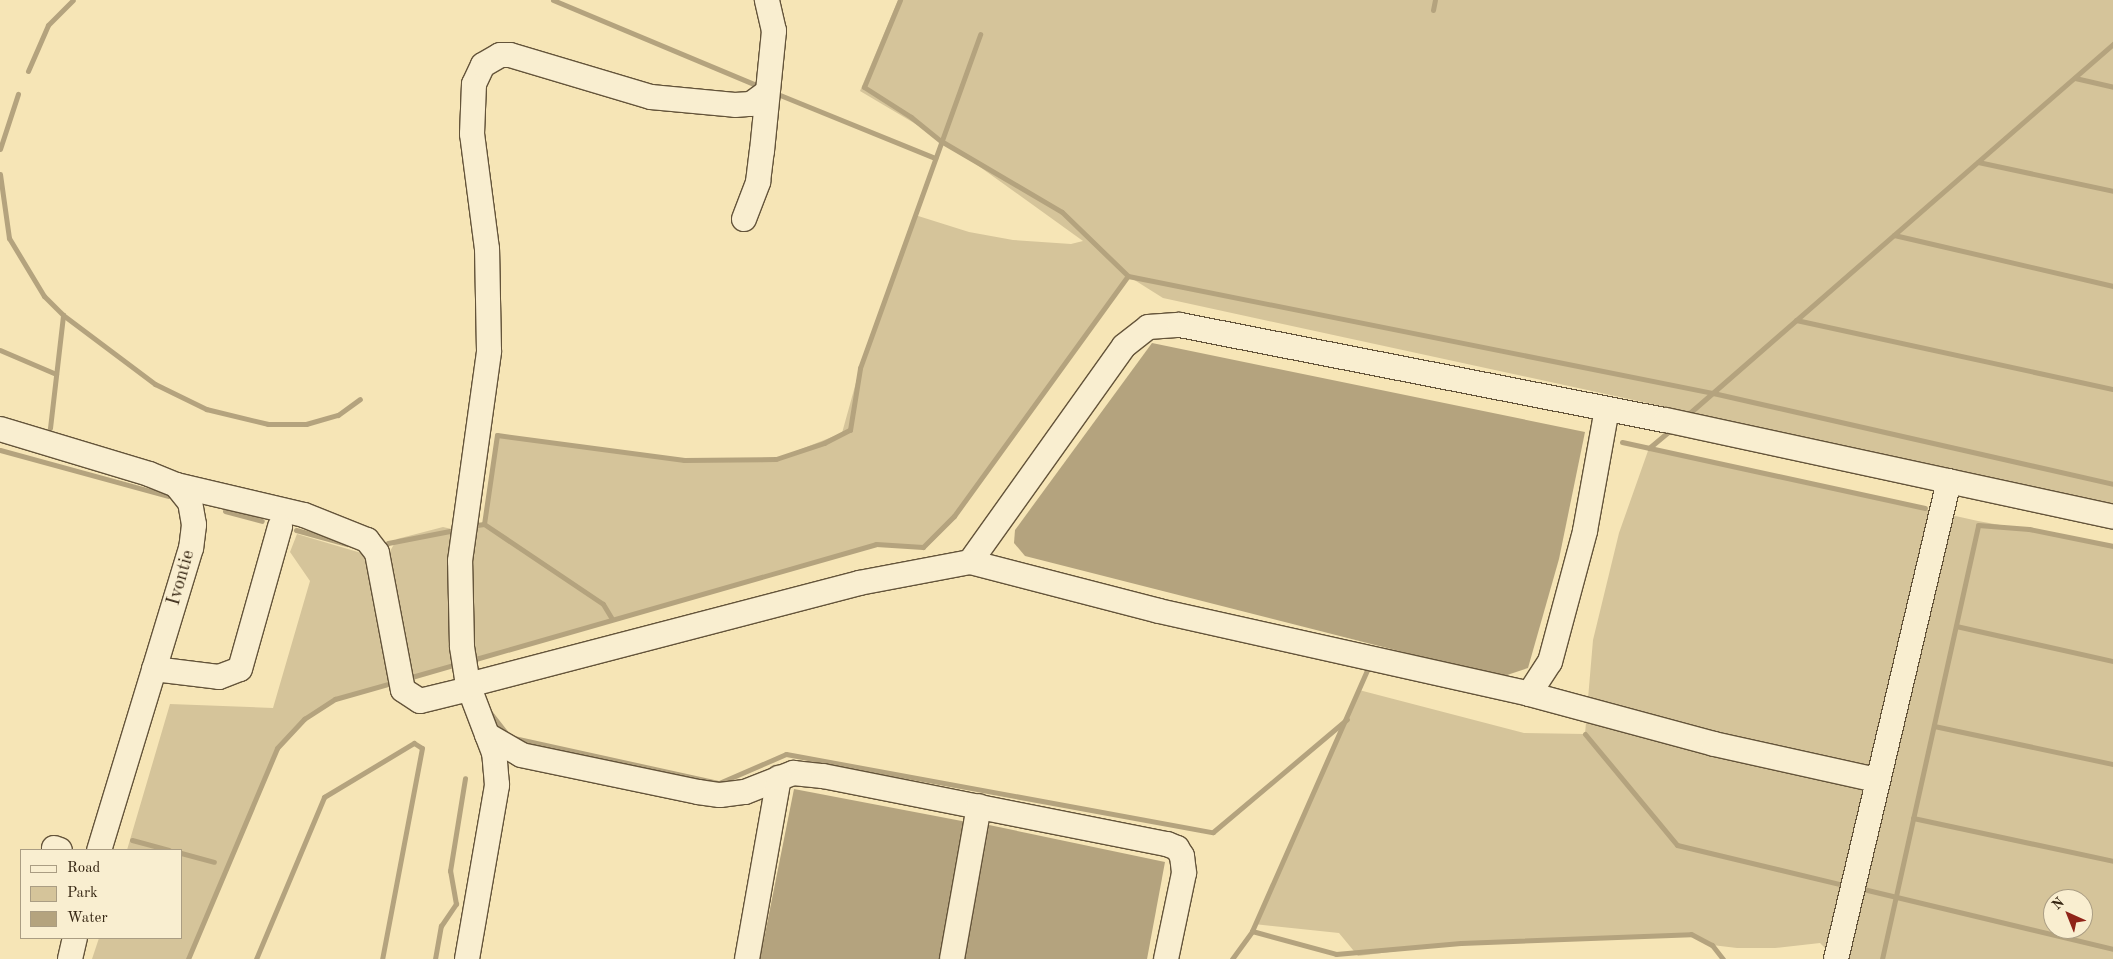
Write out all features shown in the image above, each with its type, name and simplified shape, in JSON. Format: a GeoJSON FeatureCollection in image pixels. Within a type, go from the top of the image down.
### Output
{"type":"FeatureCollection","features":[{"type":"Feature","properties":{"kind":"street"},"geometry":{"type":"LineString","coordinates":[[744,219],[758,182],[774,31],[767,0]]}},
{"type":"Feature","properties":{"kind":"street"},"geometry":{"type":"LineString","coordinates":[[467,959],[497,785],[494,753],[469,687],[462,646],[460,561],[488,350],[487,249],[472,134],[474,84],[483,65],[500,55],[510,54],[651,96],[735,105],[751,104],[766,93]]}},
{"type":"Feature","properties":{"kind":"street"},"geometry":{"type":"LineString","coordinates":[[970,562],[1124,346],[1148,327],[1189,327],[1606,409],[2113,517]]}},
{"type":"Feature","properties":{"kind":"street"},"geometry":{"type":"LineString","coordinates":[[1529,694],[1550,662],[1585,531],[1606,409]]}},
{"type":"Feature","properties":{"kind":"street"},"geometry":{"type":"LineString","coordinates":[[0,429],[149,474],[176,485],[304,515],[368,540],[377,553],[403,690],[420,701],[858,583],[970,562],[1159,611],[1529,694],[1714,744],[1876,780]]}},
{"type":"Feature","properties":{"kind":"street"},"geometry":{"type":"LineString","coordinates":[[1836,959],[1876,780],[1949,481]]}},
{"type":"Feature","properties":{"kind":"street","name":"Ivontie"},"geometry":{"type":"LineString","coordinates":[[99,849],[191,548],[194,524],[190,502],[176,485]]}},
{"type":"Feature","properties":{"kind":"street"},"geometry":{"type":"LineString","coordinates":[[154,669],[219,677],[240,669],[280,527]]}},
{"type":"Feature","properties":{"kind":"street"},"geometry":{"type":"LineString","coordinates":[[487,735],[522,754],[698,792],[720,795],[745,792],[794,773],[823,776],[979,806],[1177,848],[1182,856],[1184,873],[1166,959]]}},
{"type":"Feature","properties":{"kind":"street"},"geometry":{"type":"LineString","coordinates":[[747,959],[779,778]]}},
{"type":"Feature","properties":{"kind":"street"},"geometry":{"type":"LineString","coordinates":[[952,959],[979,806]]}},
{"type":"Feature","properties":{"kind":"street"},"geometry":{"type":"LineString","coordinates":[[70,959],[75,939]]}},
{"type":"Feature","properties":{"kind":"green space"},"geometry":{"type":"Polygon","coordinates":[[[898,0],[2113,0],[2113,504],[1163,298],[1128,276],[954,516],[923,547],[876,544],[335,699],[304,719],[277,748],[188,959],[92,959],[99,939],[182,939],[182,849],[127,849],[170,704],[273,708],[310,581],[290,552],[297,534],[385,560],[397,539],[443,527],[460,531],[484,524],[497,435],[684,460],[776,459],[842,433],[860,368],[915,215],[969,232],[1013,240],[1071,244],[1083,241],[941,139],[860,91],[898,0]]]}},
{"type":"Feature","properties":{"kind":"green space"},"geometry":{"type":"Polygon","coordinates":[[[1649,448],[1978,521],[2113,546],[2113,959],[1836,959],[1820,943],[1775,948],[1737,948],[1712,945],[1691,934],[1461,943],[1358,956],[1339,933],[1254,924],[1359,690],[1524,733],[1585,734],[1593,640],[1619,533],[1649,448]]]}},
{"type":"Feature","properties":{"kind":"water"},"geometry":{"type":"Polygon","coordinates":[[[1152,343],[1585,432],[1559,559],[1528,668],[1501,677],[1025,556],[1014,543],[1015,530],[1152,343]]]}},
{"type":"Feature","properties":{"kind":"water"},"geometry":{"type":"Polygon","coordinates":[[[794,789],[967,822],[942,959],[760,959],[794,789]]]}},
{"type":"Feature","properties":{"kind":"water"},"geometry":{"type":"Polygon","coordinates":[[[989,825],[1165,862],[1147,959],[965,959],[989,825]]]}},
{"type":"Feature","properties":{"kind":"waterway"},"geometry":{"type":"LineString","coordinates":[[28,71],[48,25],[73,0]]}},
{"type":"Feature","properties":{"kind":"waterway"},"geometry":{"type":"LineString","coordinates":[[553,0],[754,84]]}},
{"type":"Feature","properties":{"kind":"waterway"},"geometry":{"type":"LineString","coordinates":[[900,0],[864,87],[911,117],[941,141],[1062,212],[1128,276],[1713,393],[2113,484]]}},
{"type":"Feature","properties":{"kind":"waterway"},"geometry":{"type":"LineString","coordinates":[[1433,10],[1435,0]]}},
{"type":"Feature","properties":{"kind":"waterway"},"geometry":{"type":"LineString","coordinates":[[484,524],[497,435],[684,460],[776,459],[824,443],[850,430],[860,368],[980,34]]}},
{"type":"Feature","properties":{"kind":"waterway"},"geometry":{"type":"LineString","coordinates":[[1685,417],[2113,44]]}},
{"type":"Feature","properties":{"kind":"waterway"},"geometry":{"type":"LineString","coordinates":[[2075,78],[2113,87]]}},
{"type":"Feature","properties":{"kind":"waterway"},"geometry":{"type":"LineString","coordinates":[[775,93],[935,158]]}},
{"type":"Feature","properties":{"kind":"waterway"},"geometry":{"type":"LineString","coordinates":[[0,149],[18,94]]}},
{"type":"Feature","properties":{"kind":"waterway"},"geometry":{"type":"LineString","coordinates":[[1978,162],[2113,191]]}},
{"type":"Feature","properties":{"kind":"waterway"},"geometry":{"type":"LineString","coordinates":[[0,174],[9,238],[44,296],[63,315],[155,384],[206,409],[268,424],[306,424],[338,415],[360,399]]}},
{"type":"Feature","properties":{"kind":"waterway"},"geometry":{"type":"LineString","coordinates":[[1894,235],[2113,286]]}},
{"type":"Feature","properties":{"kind":"waterway"},"geometry":{"type":"LineString","coordinates":[[472,660],[876,544],[923,547],[954,516],[1128,276]]}},
{"type":"Feature","properties":{"kind":"waterway"},"geometry":{"type":"LineString","coordinates":[[50,428],[63,315]]}},
{"type":"Feature","properties":{"kind":"waterway"},"geometry":{"type":"LineString","coordinates":[[1796,320],[2113,389]]}},
{"type":"Feature","properties":{"kind":"waterway"},"geometry":{"type":"LineString","coordinates":[[0,350],[56,374]]}},
{"type":"Feature","properties":{"kind":"waterway"},"geometry":{"type":"LineString","coordinates":[[1649,448],[1672,429]]}},
{"type":"Feature","properties":{"kind":"waterway"},"geometry":{"type":"LineString","coordinates":[[1622,442],[1925,508]]}},
{"type":"Feature","properties":{"kind":"waterway"},"geometry":{"type":"LineString","coordinates":[[0,450],[168,496]]}},
{"type":"Feature","properties":{"kind":"waterway"},"geometry":{"type":"LineString","coordinates":[[225,511],[262,521]]}},
{"type":"Feature","properties":{"kind":"waterway"},"geometry":{"type":"LineString","coordinates":[[477,525],[484,524],[603,604],[612,619]]}},
{"type":"Feature","properties":{"kind":"waterway"},"geometry":{"type":"LineString","coordinates":[[1882,959],[1978,525],[2029,529],[2113,546]]}},
{"type":"Feature","properties":{"kind":"waterway"},"geometry":{"type":"LineString","coordinates":[[296,530],[347,544]]}},
{"type":"Feature","properties":{"kind":"waterway"},"geometry":{"type":"LineString","coordinates":[[388,543],[450,531]]}},
{"type":"Feature","properties":{"kind":"waterway"},"geometry":{"type":"LineString","coordinates":[[1956,626],[2113,661]]}},
{"type":"Feature","properties":{"kind":"waterway"},"geometry":{"type":"LineString","coordinates":[[1232,959],[1252,931],[1370,664]]}},
{"type":"Feature","properties":{"kind":"waterway"},"geometry":{"type":"LineString","coordinates":[[408,678],[450,666]]}},
{"type":"Feature","properties":{"kind":"waterway"},"geometry":{"type":"LineString","coordinates":[[188,959],[277,748],[304,719],[335,699],[395,682]]}},
{"type":"Feature","properties":{"kind":"waterway"},"geometry":{"type":"LineString","coordinates":[[488,710],[509,737],[719,783],[786,754],[1213,832],[1347,719]]}},
{"type":"Feature","properties":{"kind":"waterway"},"geometry":{"type":"LineString","coordinates":[[1934,726],[2113,764]]}},
{"type":"Feature","properties":{"kind":"waterway"},"geometry":{"type":"LineString","coordinates":[[1585,734],[1677,845],[1848,886]]}},
{"type":"Feature","properties":{"kind":"waterway"},"geometry":{"type":"LineString","coordinates":[[256,959],[324,797],[414,743],[422,748],[382,959]]}},
{"type":"Feature","properties":{"kind":"waterway"},"geometry":{"type":"LineString","coordinates":[[435,959],[441,926],[456,904],[450,871],[465,778]]}},
{"type":"Feature","properties":{"kind":"waterway"},"geometry":{"type":"LineString","coordinates":[[1913,818],[2113,861]]}},
{"type":"Feature","properties":{"kind":"waterway"},"geometry":{"type":"LineString","coordinates":[[132,840],[165,849]]}},
{"type":"Feature","properties":{"kind":"waterway"},"geometry":{"type":"LineString","coordinates":[[182,853],[214,862]]}},
{"type":"Feature","properties":{"kind":"waterway"},"geometry":{"type":"LineString","coordinates":[[1859,888],[2113,949]]}},
{"type":"Feature","properties":{"kind":"waterway"},"geometry":{"type":"LineString","coordinates":[[1252,931],[1336,954],[1461,943],[1691,934],[1712,945],[1723,959]]}}]}
